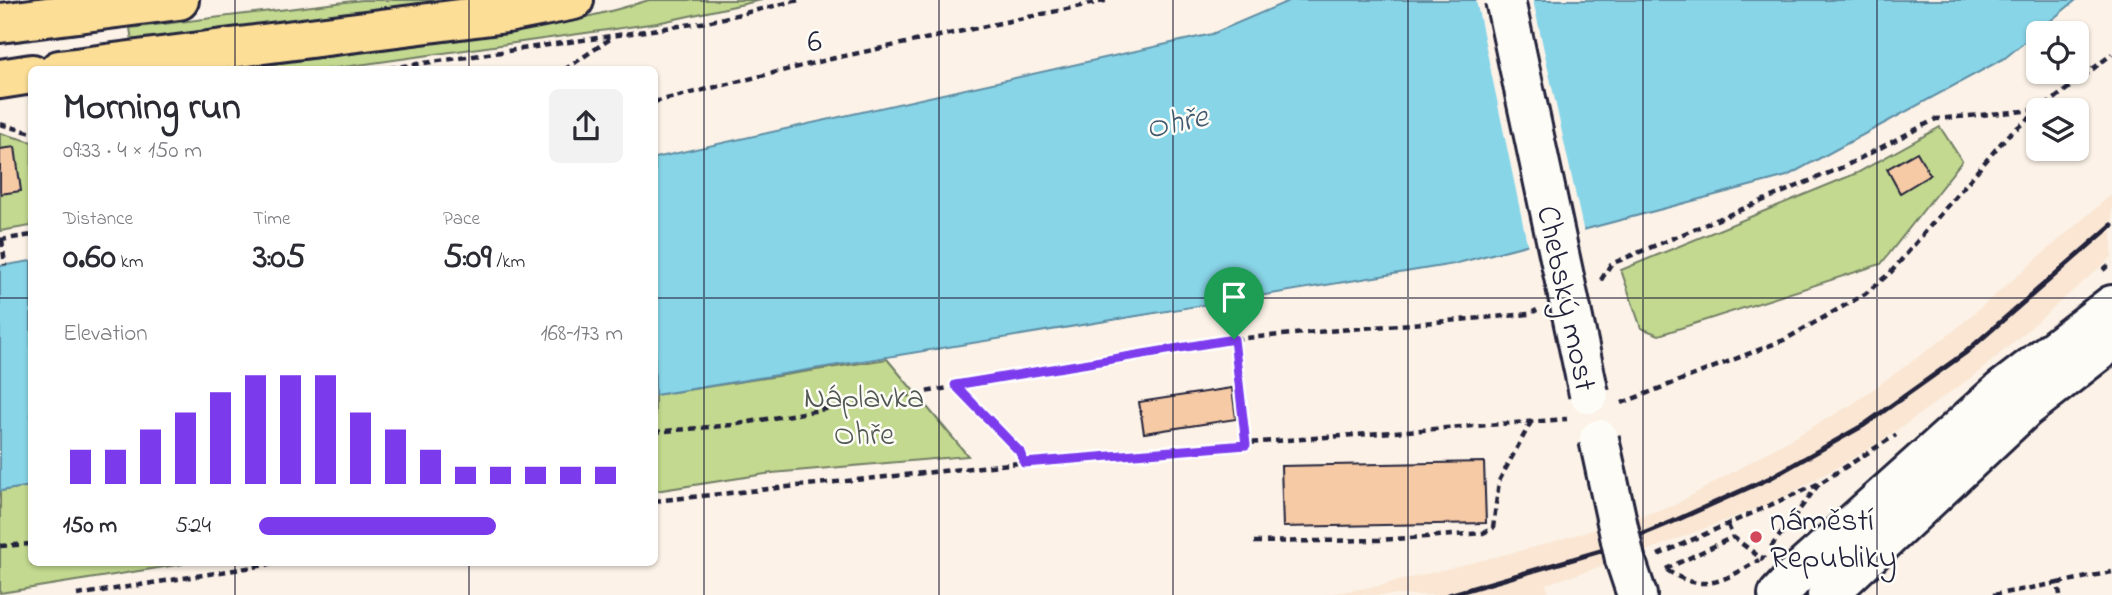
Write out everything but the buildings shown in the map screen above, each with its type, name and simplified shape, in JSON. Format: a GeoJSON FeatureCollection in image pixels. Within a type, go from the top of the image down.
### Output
{"type":"FeatureCollection","features":[{"type":"Feature","properties":{"kind":"highway"},"geometry":{"type":"LineString","coordinates":[[54,15],[120,0]]}},
{"type":"Feature","properties":{"kind":"highway"},"geometry":{"type":"LineString","coordinates":[[0,23],[179,0]]}},
{"type":"Feature","properties":{"kind":"highway"},"geometry":{"type":"LineString","coordinates":[[90,66],[507,13],[574,0]]}},
{"type":"Feature","properties":{"kind":"highway"},"geometry":{"type":"LineString","coordinates":[[0,79],[28,75]]}},
{"type":"Feature","properties":{"kind":"street","name":"Chebský most"},"geometry":{"type":"LineString","coordinates":[[1505,0],[1594,415],[1647,570]]}},
{"type":"Feature","properties":{"kind":"street"},"geometry":{"type":"LineString","coordinates":[[1783,579],[2014,399],[2112,305]]}},
{"type":"Feature","properties":{"kind":"street"},"geometry":{"type":"LineString","coordinates":[[2014,399],[2112,341]]}},
{"type":"Feature","properties":{"kind":"path"},"geometry":{"type":"LineString","coordinates":[[405,66],[707,22],[799,0]]}},
{"type":"Feature","properties":{"kind":"path","name":"6"},"geometry":{"type":"LineString","coordinates":[[658,101],[835,58],[1109,0]]}},
{"type":"Feature","properties":{"kind":"path"},"geometry":{"type":"LineString","coordinates":[[570,66],[614,36]]}},
{"type":"Feature","properties":{"kind":"path"},"geometry":{"type":"LineString","coordinates":[[2053,98],[2112,54]]}},
{"type":"Feature","properties":{"kind":"path"},"geometry":{"type":"LineString","coordinates":[[1598,284],[1611,264],[1843,167],[1936,119],[2026,111]]}},
{"type":"Feature","properties":{"kind":"path"},"geometry":{"type":"LineString","coordinates":[[658,501],[1024,463],[1594,415],[1784,340],[1865,294],[1891,272],[2008,135],[2026,119]]}},
{"type":"Feature","properties":{"kind":"path"},"geometry":{"type":"LineString","coordinates":[[0,124],[28,132]]}},
{"type":"Feature","properties":{"kind":"path"},"geometry":{"type":"LineString","coordinates":[[5,265],[1,240],[28,236]]}},
{"type":"Feature","properties":{"kind":"path"},"geometry":{"type":"LineString","coordinates":[[658,432],[732,425],[1234,339],[1529,314],[1540,309]]}},
{"type":"Feature","properties":{"kind":"path"},"geometry":{"type":"LineString","coordinates":[[1234,339],[1246,445]]}},
{"type":"Feature","properties":{"kind":"path"},"geometry":{"type":"LineString","coordinates":[[955,385],[1020,452],[1024,463]]}},
{"type":"Feature","properties":{"kind":"path"},"geometry":{"type":"LineString","coordinates":[[1254,542],[1472,535],[1493,528],[1499,481],[1531,422]]}},
{"type":"Feature","properties":{"kind":"path"},"geometry":{"type":"LineString","coordinates":[[1647,570],[1728,525],[1820,483],[1783,579]]}},
{"type":"Feature","properties":{"kind":"path"},"geometry":{"type":"LineString","coordinates":[[1728,525],[1733,537],[1783,579]]}},
{"type":"Feature","properties":{"kind":"path"},"geometry":{"type":"LineString","coordinates":[[1647,570],[1733,537]]}},
{"type":"Feature","properties":{"kind":"path"},"geometry":{"type":"LineString","coordinates":[[0,546],[28,544]]}},
{"type":"Feature","properties":{"kind":"path"},"geometry":{"type":"LineString","coordinates":[[77,595],[259,566]]}},
{"type":"Feature","properties":{"kind":"path"},"geometry":{"type":"LineString","coordinates":[[1647,570],[1704,586],[1783,579]]}},
{"type":"Feature","properties":{"kind":"path"},"geometry":{"type":"LineString","coordinates":[[1993,595],[2112,572]]}},
{"type":"Feature","properties":{"kind":"path"},"geometry":{"type":"LineString","coordinates":[[2058,583],[2060,595]]}},
{"type":"Feature","properties":{"kind":"shaded area"},"geometry":{"type":"Polygon","coordinates":[[[2112,194],[2112,257],[1980,371],[1876,445],[1781,499],[1625,559],[1546,584],[1549,595],[1323,595],[1378,586],[1535,547],[1673,506],[1851,405],[1950,334],[2112,194]]]}},
{"type":"Feature","properties":{"kind":"green space"},"geometry":{"type":"Polygon","coordinates":[[[362,0],[463,0],[132,41],[130,28],[362,0]]]}},
{"type":"Feature","properties":{"kind":"green space"},"geometry":{"type":"Polygon","coordinates":[[[649,0],[762,0],[657,23],[351,66],[242,66],[488,36],[596,15],[649,0]]]}},
{"type":"Feature","properties":{"kind":"green space"},"geometry":{"type":"Polygon","coordinates":[[[1940,127],[1962,161],[1881,264],[1659,335],[1641,328],[1621,270],[1857,173],[1940,127]]]}},
{"type":"Feature","properties":{"kind":"green space"},"geometry":{"type":"Polygon","coordinates":[[[0,133],[28,141],[28,226],[0,231],[0,133]]]}},
{"type":"Feature","properties":{"kind":"green space","name":"Náplavka Ohře"},"geometry":{"type":"Polygon","coordinates":[[[887,359],[968,456],[772,473],[658,491],[658,395],[887,359]]]}},
{"type":"Feature","properties":{"kind":"green space"},"geometry":{"type":"Polygon","coordinates":[[[28,486],[28,566],[170,566],[0,593],[0,491],[28,486]]]}},
{"type":"Feature","properties":{"kind":"water","name":"Ohře"},"geometry":{"type":"Polygon","coordinates":[[[1291,0],[2076,0],[2050,21],[2026,21],[2026,41],[2005,58],[1787,176],[1454,264],[658,395],[658,157],[1212,34],[1291,0]]]}},
{"type":"Feature","properties":{"kind":"water"},"geometry":{"type":"Polygon","coordinates":[[[28,261],[28,486],[0,491],[0,266],[28,261]]]}},
{"type":"Feature","properties":{"kind":"pier"},"geometry":{"type":"Polygon","coordinates":[[[1476,0],[1533,0],[1584,233],[1528,248],[1476,0]]]}},
{"type":"Feature","properties":{"kind":"pier"},"geometry":{"type":"Polygon","coordinates":[[[1255,297],[1256,301],[1011,342],[1011,339],[1255,297]]]}},
{"type":"Feature","properties":{"kind":"railway"},"geometry":{"type":"LineString","coordinates":[[1449,595],[1604,550],[1770,478],[1864,425],[1965,353],[2112,225]]}},
{"type":"Feature","properties":{"kind":"place","name":"náměstí Republiky"},"geometry":{"type":"Point","coordinates":[1756,537]}},
{"type":"Feature","properties":{"kind":"route"},"geometry":{"type":"LineString","coordinates":[[1234,339],[1246,445],[1115,453],[1024,463],[1020,452],[955,385],[1048,370],[1234,339]]}}]}
